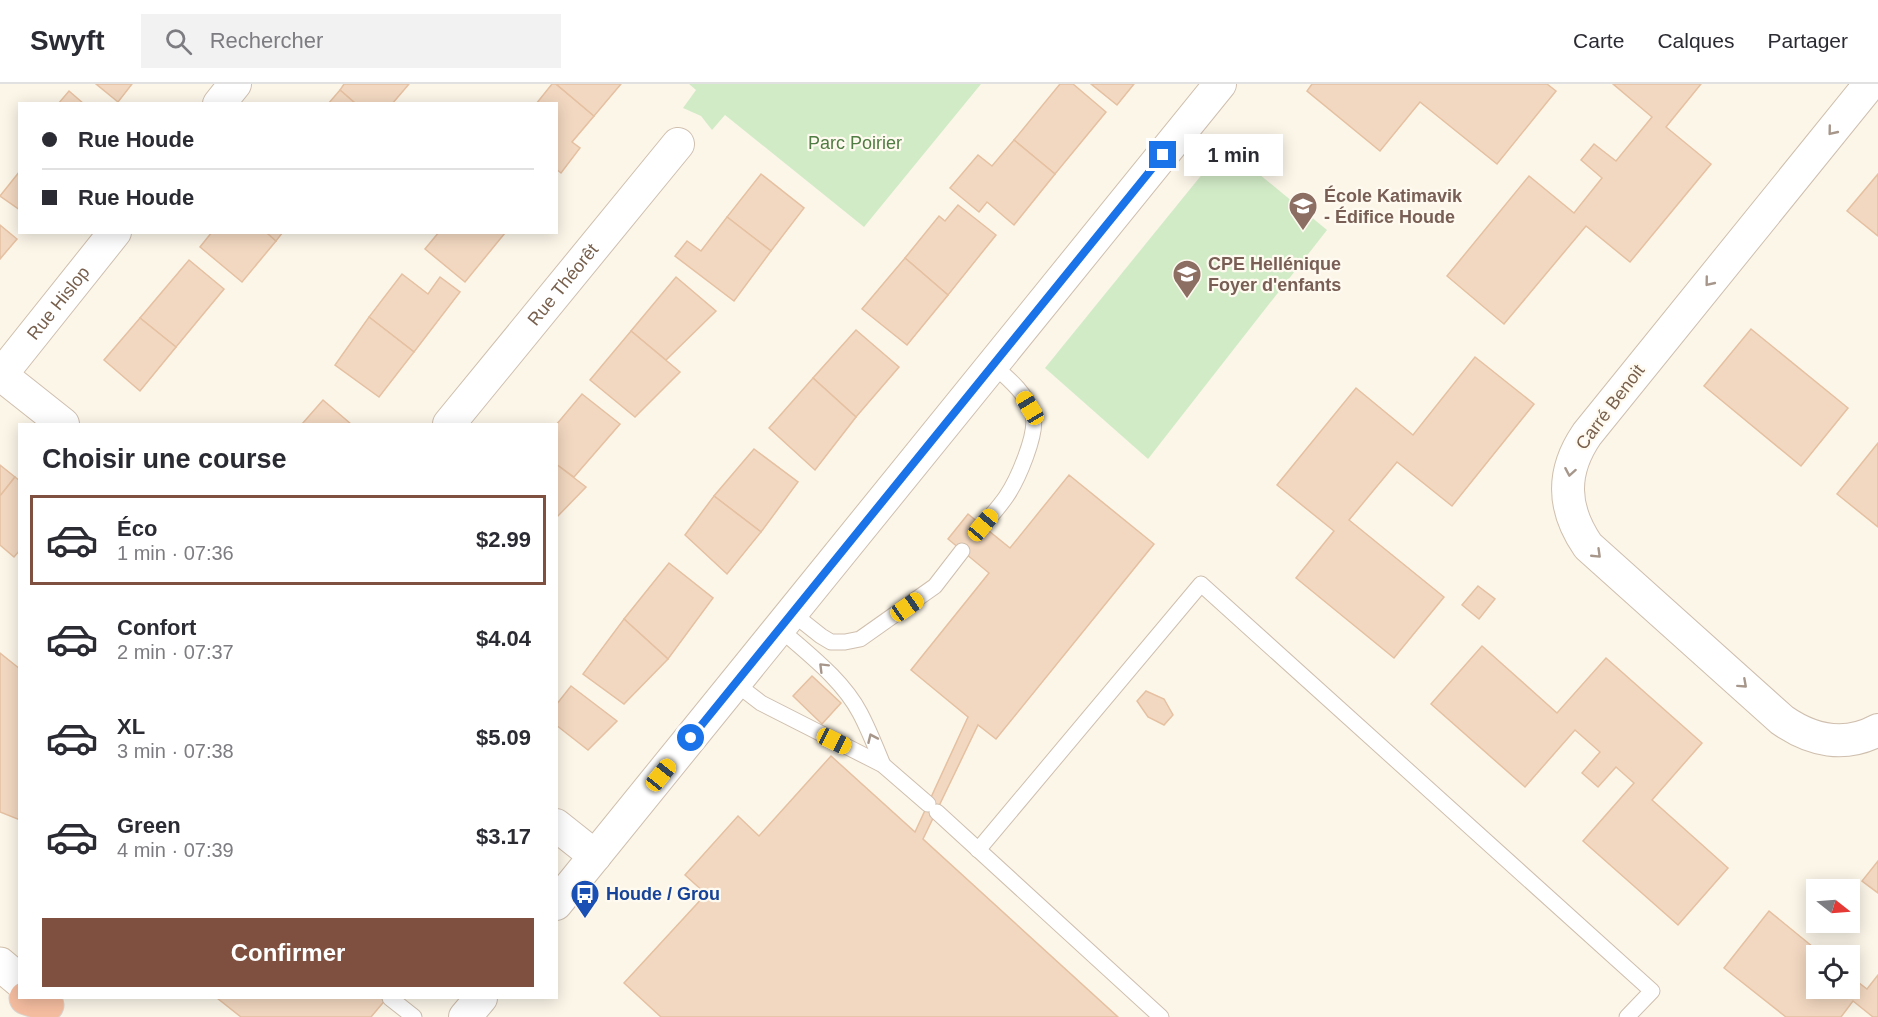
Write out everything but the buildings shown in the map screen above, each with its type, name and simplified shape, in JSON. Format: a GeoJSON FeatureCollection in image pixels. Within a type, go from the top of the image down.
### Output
{"type":"FeatureCollection","features":[{"type":"Feature","properties":{"kind":"highway"},"geometry":{"type":"LineString","coordinates":[[0,988],[18,995]]}},
{"type":"Feature","properties":{"kind":"main road"},"geometry":{"type":"LineString","coordinates":[[0,964],[18,979]]}},
{"type":"Feature","properties":{"kind":"street"},"geometry":{"type":"LineString","coordinates":[[221,102],[235,84]]}},
{"type":"Feature","properties":{"kind":"street"},"geometry":{"type":"LineString","coordinates":[[558,902],[1220,84]]}},
{"type":"Feature","properties":{"kind":"street","name":"Carré Benoit"},"geometry":{"type":"LineString","coordinates":[[1865,84],[1865,90],[1587,434],[1573,457],[1568,497],[1575,523],[1588,546],[1782,720],[1803,733],[1830,740],[1861,737],[1878,729]]}},
{"type":"Feature","properties":{"kind":"street","name":"Rue Théorêt"},"geometry":{"type":"LineString","coordinates":[[450,423],[678,144]]}},
{"type":"Feature","properties":{"kind":"street","name":"Rue Hislop"},"geometry":{"type":"LineString","coordinates":[[0,374],[113,234]]}},
{"type":"Feature","properties":{"kind":"street"},"geometry":{"type":"LineString","coordinates":[[0,374],[62,423]]}},
{"type":"Feature","properties":{"kind":"street"},"geometry":{"type":"LineString","coordinates":[[558,827],[595,856]]}},
{"type":"Feature","properties":{"kind":"street"},"geometry":{"type":"LineString","coordinates":[[465,1017],[480,999]]}},
{"type":"Feature","properties":{"kind":"lane"},"geometry":{"type":"LineString","coordinates":[[983,525],[1010,490],[1033,430],[1033,415],[1023,396],[993,365]]}},
{"type":"Feature","properties":{"kind":"lane"},"geometry":{"type":"LineString","coordinates":[[786,621],[831,642],[860,639],[935,586],[962,551]]}},
{"type":"Feature","properties":{"kind":"lane"},"geometry":{"type":"LineString","coordinates":[[978,850],[1202,584],[1652,991],[1627,1017]]}},
{"type":"Feature","properties":{"kind":"lane"},"geometry":{"type":"LineString","coordinates":[[786,621],[860,712],[883,765]]}},
{"type":"Feature","properties":{"kind":"lane"},"geometry":{"type":"LineString","coordinates":[[735,683],[761,703],[883,765],[1161,1017]]}},
{"type":"Feature","properties":{"kind":"lane"},"geometry":{"type":"LineString","coordinates":[[391,999],[414,1017]]}},
{"type":"Feature","properties":{"kind":"green space","name":"Parc Poirier"},"geometry":{"type":"Polygon","coordinates":[[[689,84],[981,84],[864,227],[725,115],[712,130],[701,116],[683,108],[696,90],[689,84]]]}},
{"type":"Feature","properties":{"kind":"green space","name":"CPE Hellénique Foyer d'enfants"},"geometry":{"type":"Polygon","coordinates":[[[1225,146],[1327,230],[1148,459],[1045,368],[1225,146]]]}},
{"type":"Feature","properties":{"kind":"place","name":"École Katimavik - Édifice Houde"},"geometry":{"type":"Point","coordinates":[1303,232]}},
{"type":"Feature","properties":{"kind":"place","name":"CPE Hellénique Foyer d'enfants"},"geometry":{"type":"Point","coordinates":[1187,300]}},
{"type":"Feature","properties":{"kind":"place","name":"Houde / Grou"},"geometry":{"type":"Point","coordinates":[585,920]}},
{"type":"Feature","properties":{"kind":"route"},"geometry":{"type":"LineString","coordinates":[[691,738],[1163,155]]}}]}
